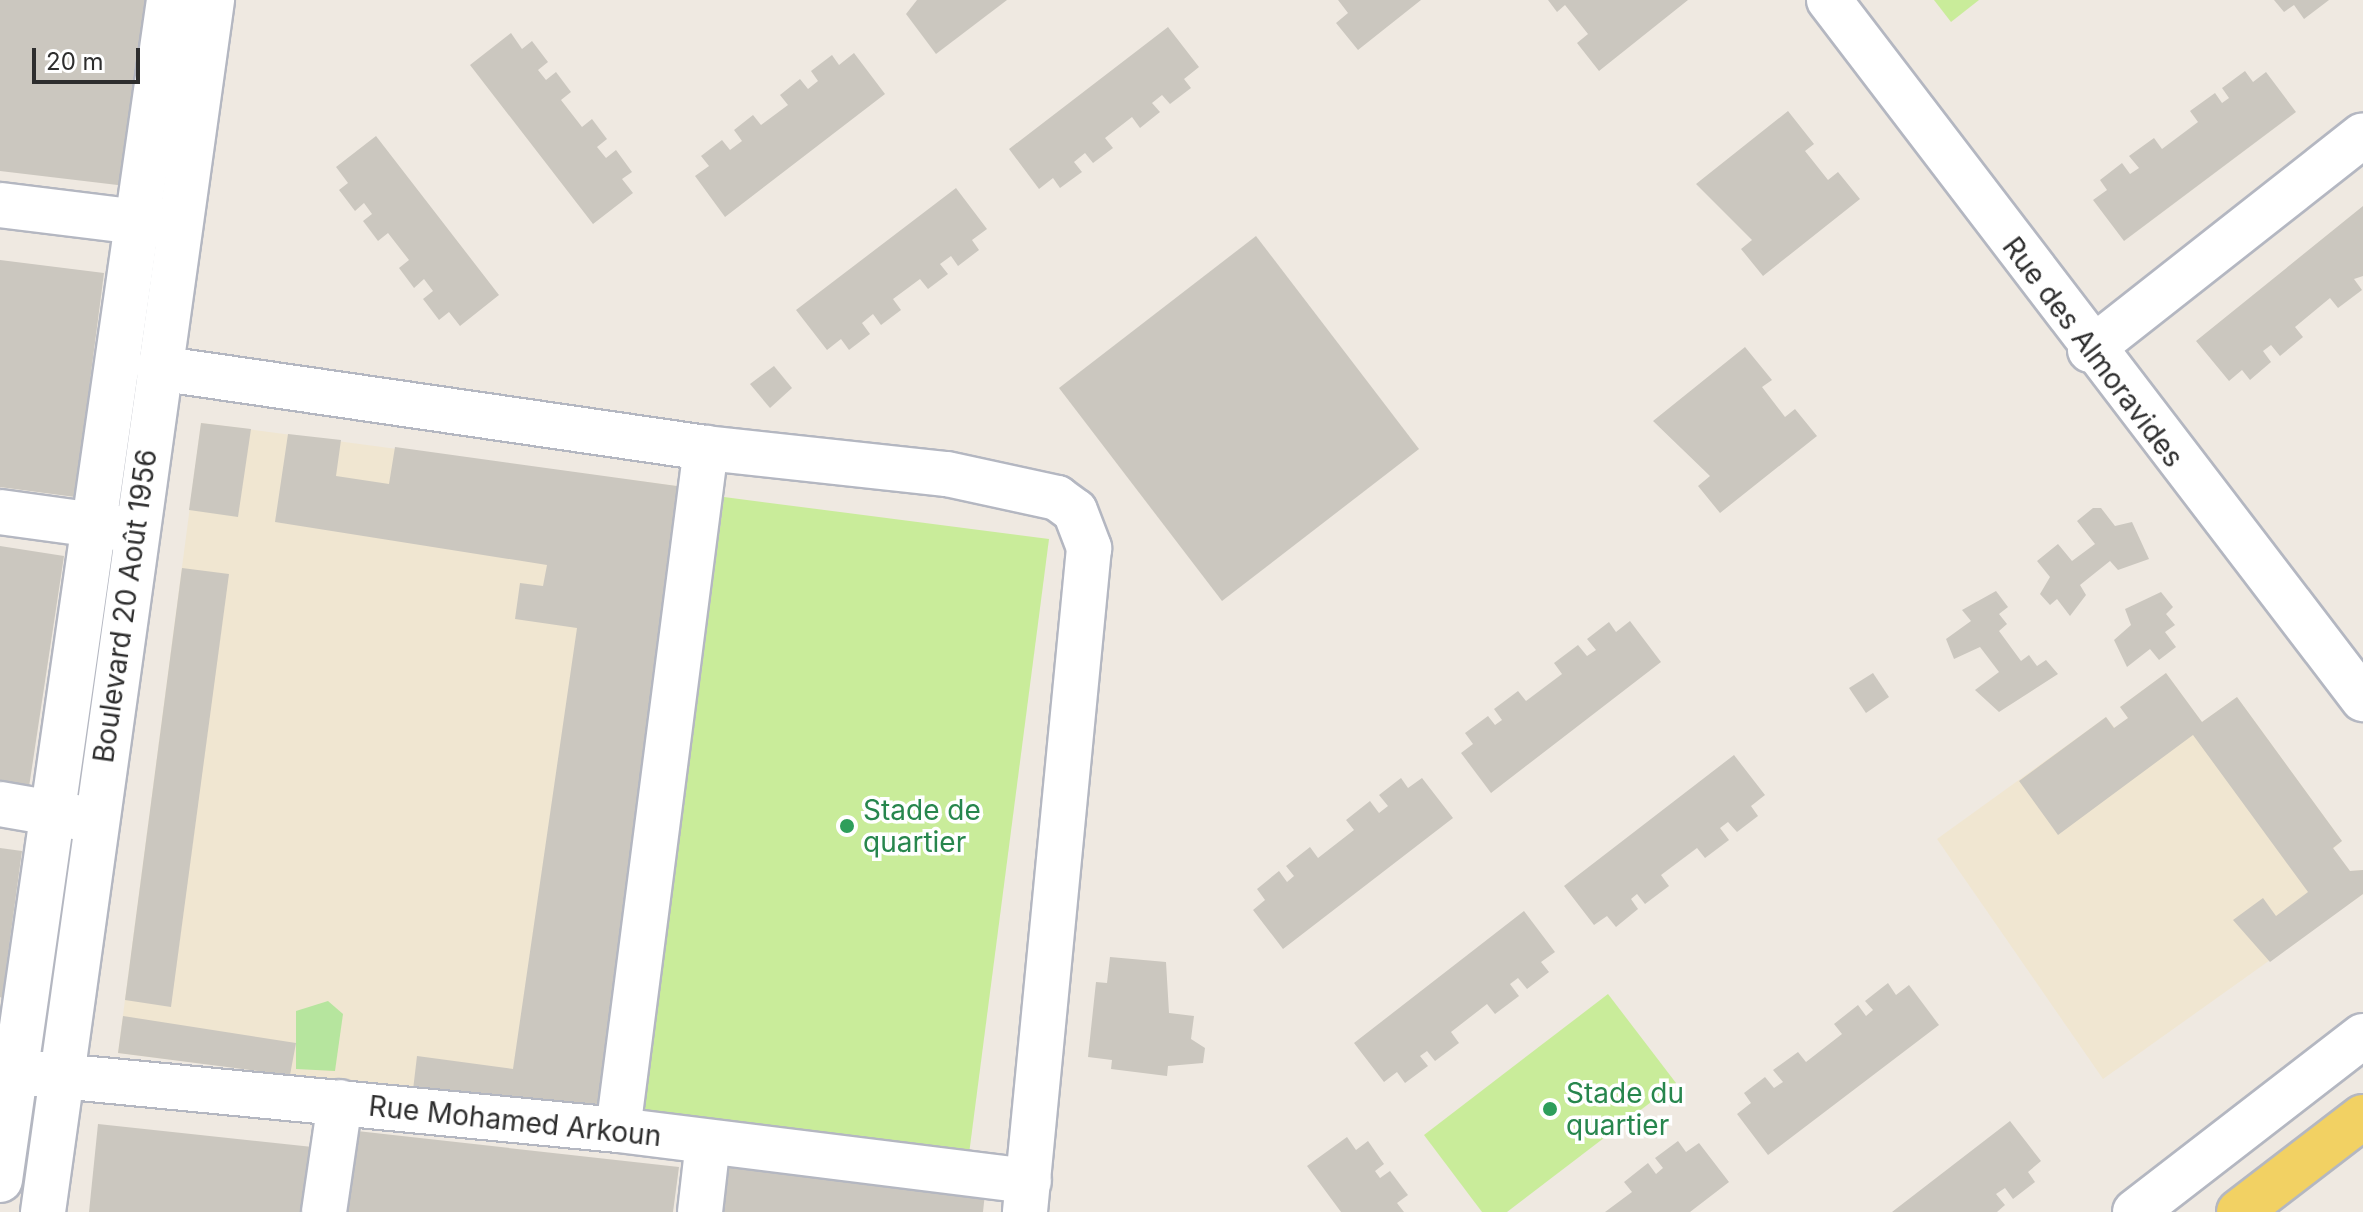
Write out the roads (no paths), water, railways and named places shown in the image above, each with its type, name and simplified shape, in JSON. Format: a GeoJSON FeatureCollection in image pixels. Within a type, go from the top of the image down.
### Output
{"type":"FeatureCollection","features":[{"type":"Feature","properties":{"kind":"main road"},"geometry":{"type":"LineString","coordinates":[[2239,1212],[2363,1117]]}},
{"type":"Feature","properties":{"kind":"street","name":"Boulevard 20 Août 1956"},"geometry":{"type":"LineString","coordinates":[[43,1212],[158,368],[156,224],[169,0]]}},
{"type":"Feature","properties":{"kind":"street","name":"Boulevard 20 Août 1956"},"geometry":{"type":"LineString","coordinates":[[0,1180],[8,1071],[51,812],[89,524],[156,224],[212,0]]}},
{"type":"Feature","properties":{"kind":"street","name":"Rue des Almoravides"},"geometry":{"type":"LineString","coordinates":[[1829,0],[2090,350],[2363,699]]}},
{"type":"Feature","properties":{"kind":"street"},"geometry":{"type":"LineString","coordinates":[[2090,350],[2363,135]]}},
{"type":"Feature","properties":{"kind":"street"},"geometry":{"type":"LineString","coordinates":[[0,205],[156,224]]}},
{"type":"Feature","properties":{"kind":"street"},"geometry":{"type":"LineString","coordinates":[[158,368],[706,448],[1014,486],[1057,498],[1085,529],[1027,1197]]}},
{"type":"Feature","properties":{"kind":"street"},"geometry":{"type":"LineString","coordinates":[[618,1130],[706,448]]}},
{"type":"Feature","properties":{"kind":"street"},"geometry":{"type":"LineString","coordinates":[[0,512],[135,531]]}},
{"type":"Feature","properties":{"kind":"street"},"geometry":{"type":"LineString","coordinates":[[0,804],[95,821]]}},
{"type":"Feature","properties":{"kind":"street"},"geometry":{"type":"LineString","coordinates":[[2135,1212],[2363,1036]]}},
{"type":"Feature","properties":{"kind":"street","name":"Rue Mohamed Arkoun"},"geometry":{"type":"LineString","coordinates":[[8,1071],[618,1130],[708,1142],[1027,1197]]}},
{"type":"Feature","properties":{"kind":"street"},"geometry":{"type":"LineString","coordinates":[[324,1212],[340,1102]]}},
{"type":"Feature","properties":{"kind":"street"},"geometry":{"type":"LineString","coordinates":[[700,1212],[708,1142]]}},
{"type":"Feature","properties":{"kind":"place","name":"Stade de quartier"},"geometry":{"type":"Point","coordinates":[847,826]}},
{"type":"Feature","properties":{"kind":"place","name":"Stade du quartier"},"geometry":{"type":"Point","coordinates":[1550,1109]}}]}
